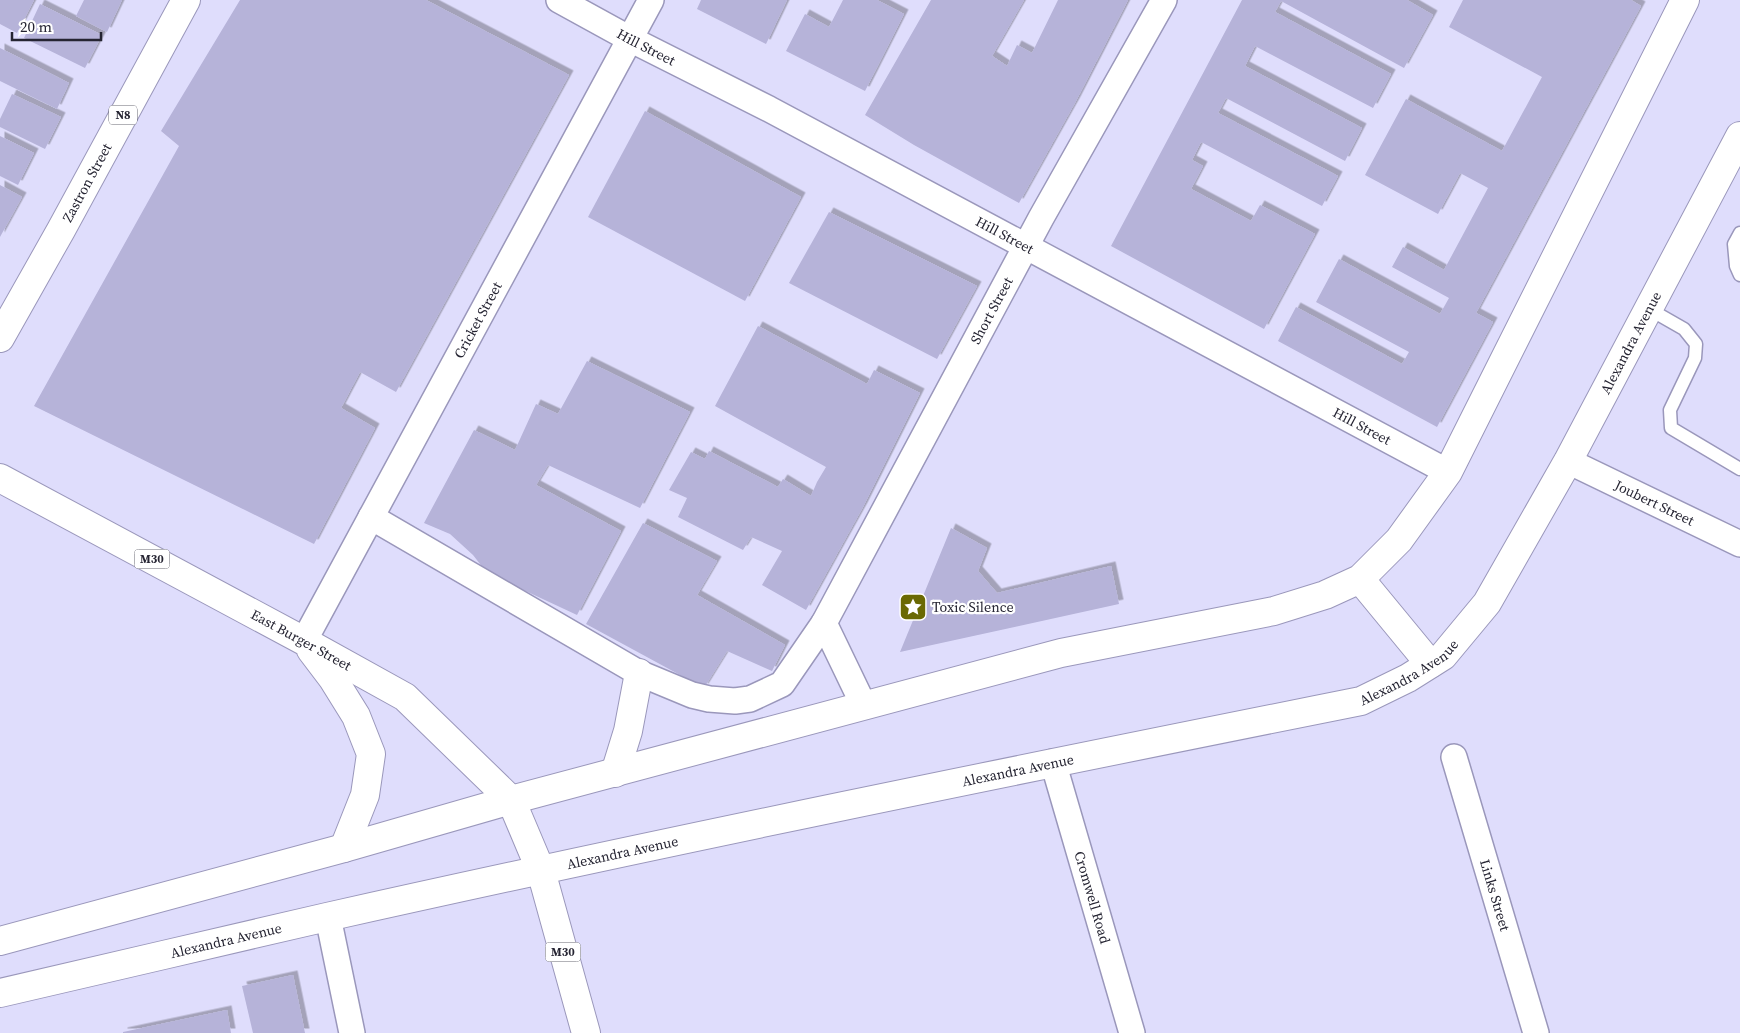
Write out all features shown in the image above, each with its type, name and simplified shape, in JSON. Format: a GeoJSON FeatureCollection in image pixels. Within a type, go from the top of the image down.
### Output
{"type":"FeatureCollection","features":[{"type":"Feature","properties":{"kind":"main road","name":"Zastron Street"},"geometry":{"type":"LineString","coordinates":[[0,338],[186,0]]}},
{"type":"Feature","properties":{"kind":"main road"},"geometry":{"type":"LineString","coordinates":[[0,941],[344,848],[512,800],[1060,653],[1274,611],[1326,595],[1360,579],[1399,540],[1448,472],[1685,0]]}},
{"type":"Feature","properties":{"kind":"main road","name":"Alexandra Avenue"},"geometry":{"type":"LineString","coordinates":[[0,993],[328,917],[541,871],[1053,762],[1361,701],[1408,678],[1443,656],[1486,603],[1568,461],[1740,136]]}},
{"type":"Feature","properties":{"kind":"main road","name":"East Burger Street"},"geometry":{"type":"LineString","coordinates":[[0,478],[405,697],[512,800],[541,871]]}},
{"type":"Feature","properties":{"kind":"main road"},"geometry":{"type":"LineString","coordinates":[[1360,579],[1430,664]]}},
{"type":"Feature","properties":{"kind":"main road"},"geometry":{"type":"LineString","coordinates":[[304,641],[333,679],[356,716],[371,754],[365,795],[344,848]]}},
{"type":"Feature","properties":{"kind":"main road"},"geometry":{"type":"LineString","coordinates":[[615,773],[628,731],[639,673]]}},
{"type":"Feature","properties":{"kind":"main road","name":"M30"},"geometry":{"type":"LineString","coordinates":[[541,871],[586,1033]]}},
{"type":"Feature","properties":{"kind":"street","name":"Hill Street"},"geometry":{"type":"LineString","coordinates":[[559,0],[630,39],[769,109],[1448,472]]}},
{"type":"Feature","properties":{"kind":"street","name":"Cricket Street"},"geometry":{"type":"LineString","coordinates":[[304,641],[651,0]]}},
{"type":"Feature","properties":{"kind":"street","name":"Short Street"},"geometry":{"type":"LineString","coordinates":[[639,673],[692,695],[735,701],[750,700],[782,684],[824,623],[1026,247],[1164,0]]}},
{"type":"Feature","properties":{"kind":"street","name":"Joubert Street"},"geometry":{"type":"LineString","coordinates":[[1568,461],[1740,544]]}},
{"type":"Feature","properties":{"kind":"street"},"geometry":{"type":"LineString","coordinates":[[371,517],[639,673]]}},
{"type":"Feature","properties":{"kind":"street"},"geometry":{"type":"LineString","coordinates":[[824,623],[864,706]]}},
{"type":"Feature","properties":{"kind":"street","name":"Links Street"},"geometry":{"type":"LineString","coordinates":[[1454,757],[1536,1033]]}},
{"type":"Feature","properties":{"kind":"street","name":"Cromwell Road"},"geometry":{"type":"LineString","coordinates":[[1053,762],[1132,1033]]}},
{"type":"Feature","properties":{"kind":"street"},"geometry":{"type":"LineString","coordinates":[[328,917],[352,1033]]}},
{"type":"Feature","properties":{"kind":"lane"},"geometry":{"type":"LineString","coordinates":[[1740,232],[1734,244],[1736,266],[1740,274]]}},
{"type":"Feature","properties":{"kind":"lane"},"geometry":{"type":"LineString","coordinates":[[1649,309],[1684,329],[1696,344],[1695,358],[1670,410],[1671,428],[1740,469]]}},
{"type":"Feature","properties":{"kind":"building"},"geometry":{"type":"Polygon","coordinates":[[[0,0],[34,0],[17,33],[0,24],[0,0]]]}},
{"type":"Feature","properties":{"kind":"building"},"geometry":{"type":"Polygon","coordinates":[[[84,0],[122,0],[107,32],[76,16],[84,0]]]}},
{"type":"Feature","properties":{"kind":"building"},"geometry":{"type":"Polygon","coordinates":[[[240,0],[426,0],[569,75],[396,392],[360,372],[341,408],[375,428],[314,544],[34,406],[179,146],[161,131],[240,0]]]}},
{"type":"Feature","properties":{"kind":"building"},"geometry":{"type":"Polygon","coordinates":[[[701,0],[787,0],[766,44],[697,9],[701,0]]]}},
{"type":"Feature","properties":{"kind":"building"},"geometry":{"type":"Polygon","coordinates":[[[843,0],[877,0],[904,14],[865,91],[786,51],[805,14],[829,27],[843,0]]]}},
{"type":"Feature","properties":{"kind":"building"},"geometry":{"type":"Polygon","coordinates":[[[931,0],[1024,0],[992,56],[1007,66],[1017,45],[1032,53],[1058,0],[1128,0],[1076,101],[1019,203],[914,145],[865,115],[931,0]]]}},
{"type":"Feature","properties":{"kind":"building"},"geometry":{"type":"Polygon","coordinates":[[[1242,0],[1407,0],[1433,15],[1404,68],[1281,1],[1275,12],[1391,74],[1373,108],[1255,46],[1245,66],[1362,128],[1345,161],[1226,98],[1218,113],[1338,176],[1322,206],[1201,142],[1192,160],[1203,166],[1191,189],[1251,221],[1260,205],[1315,234],[1264,329],[1111,246],[1242,0]]]}},
{"type":"Feature","properties":{"kind":"building"},"geometry":{"type":"Polygon","coordinates":[[[1463,0],[1631,0],[1641,6],[1476,313],[1493,322],[1437,427],[1278,341],[1296,307],[1402,364],[1409,352],[1316,302],[1339,259],[1440,314],[1449,298],[1392,267],[1403,247],[1444,270],[1488,188],[1460,173],[1438,214],[1365,175],[1406,99],[1502,151],[1542,77],[1449,27],[1463,0]]]}},
{"type":"Feature","properties":{"kind":"building"},"geometry":{"type":"Polygon","coordinates":[[[40,4],[102,35],[85,68],[24,38],[40,4]]]}},
{"type":"Feature","properties":{"kind":"building"},"geometry":{"type":"Polygon","coordinates":[[[0,48],[69,83],[57,109],[0,81],[0,48]]]}},
{"type":"Feature","properties":{"kind":"building"},"geometry":{"type":"Polygon","coordinates":[[[12,94],[61,117],[45,149],[0,127],[0,119],[12,94]]]}},
{"type":"Feature","properties":{"kind":"building"},"geometry":{"type":"Polygon","coordinates":[[[645,111],[801,197],[745,301],[588,217],[645,111]]]}},
{"type":"Feature","properties":{"kind":"building"},"geometry":{"type":"Polygon","coordinates":[[[0,136],[34,153],[18,185],[0,176],[0,136]]]}},
{"type":"Feature","properties":{"kind":"building"},"geometry":{"type":"Polygon","coordinates":[[[0,185],[22,197],[0,237],[0,185]]]}},
{"type":"Feature","properties":{"kind":"building"},"geometry":{"type":"Polygon","coordinates":[[[829,212],[977,286],[937,359],[789,283],[829,212]]]}},
{"type":"Feature","properties":{"kind":"building"},"geometry":{"type":"Polygon","coordinates":[[[758,326],[867,384],[874,370],[920,393],[863,507],[806,610],[762,585],[782,551],[751,537],[743,550],[678,517],[687,498],[669,490],[691,452],[705,459],[709,451],[778,487],[783,479],[811,496],[826,467],[715,406],[758,326]]]}},
{"type":"Feature","properties":{"kind":"building"},"geometry":{"type":"Polygon","coordinates":[[[587,361],[690,412],[640,508],[548,465],[536,485],[621,531],[577,615],[487,573],[473,555],[450,534],[424,523],[474,430],[515,450],[536,404],[558,414],[587,361]]]}},
{"type":"Feature","properties":{"kind":"building"},"geometry":{"type":"Polygon","coordinates":[[[643,523],[717,561],[697,595],[785,645],[772,671],[727,651],[704,688],[586,624],[643,523]]]}},
{"type":"Feature","properties":{"kind":"building"},"geometry":{"type":"Polygon","coordinates":[[[951,528],[987,548],[978,571],[997,593],[1111,566],[1119,604],[900,652],[951,528]]]}},
{"type":"Feature","properties":{"kind":"building"},"geometry":{"type":"Polygon","coordinates":[[[293,975],[305,1033],[253,1033],[242,986],[293,975]]]}},
{"type":"Feature","properties":{"kind":"building"},"geometry":{"type":"Polygon","coordinates":[[[227,1010],[231,1033],[123,1033],[123,1032],[227,1010]]]}},
{"type":"Feature","properties":{"kind":"place","name":"Toxic Silence"},"geometry":{"type":"Point","coordinates":[913,607]}}]}
